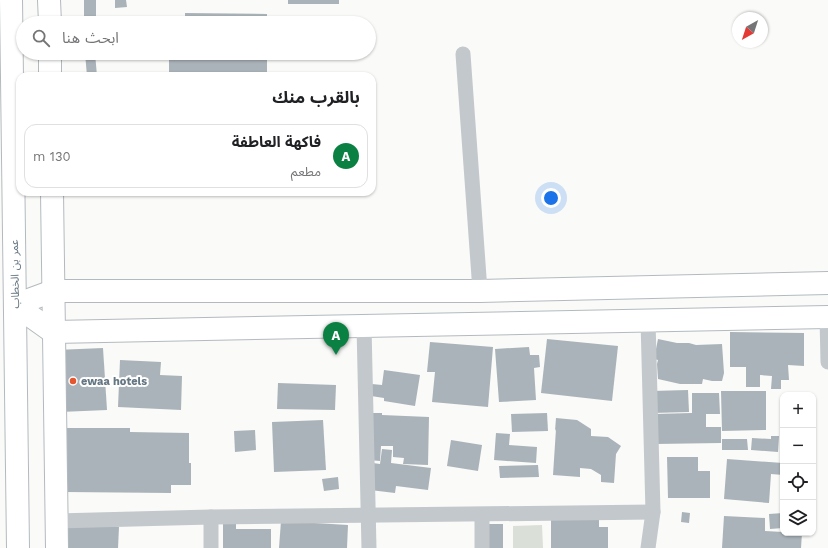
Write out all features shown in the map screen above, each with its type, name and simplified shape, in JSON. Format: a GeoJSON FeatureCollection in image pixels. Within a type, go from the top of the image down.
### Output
{"type":"FeatureCollection","features":[{"type":"Feature","properties":{"kind":"street","name":"عمر بن الخطاب"},"geometry":{"type":"LineString","coordinates":[[11,0],[6,34],[6,71],[15,305],[18,548]]}},
{"type":"Feature","properties":{"kind":"street"},"geometry":{"type":"LineString","coordinates":[[50,0],[50,16]]}},
{"type":"Feature","properties":{"kind":"street"},"geometry":{"type":"LineString","coordinates":[[463,54],[480,291]]}},
{"type":"Feature","properties":{"kind":"street"},"geometry":{"type":"LineString","coordinates":[[50,60],[50,72]]}},
{"type":"Feature","properties":{"kind":"street"},"geometry":{"type":"LineString","coordinates":[[52,196],[56,548]]}},
{"type":"Feature","properties":{"kind":"street"},"geometry":{"type":"LineString","coordinates":[[15,305],[53,291],[480,291],[828,283]]}},
{"type":"Feature","properties":{"kind":"street"},"geometry":{"type":"LineString","coordinates":[[15,305],[53,332],[828,317],[828,362]]}},
{"type":"Feature","properties":{"kind":"street"},"geometry":{"type":"LineString","coordinates":[[648,320],[653,512],[648,548]]}},
{"type":"Feature","properties":{"kind":"street"},"geometry":{"type":"LineString","coordinates":[[364,326],[369,548]]}},
{"type":"Feature","properties":{"kind":"street"},"geometry":{"type":"LineString","coordinates":[[56,521],[653,512]]}},
{"type":"Feature","properties":{"kind":"street"},"geometry":{"type":"LineString","coordinates":[[482,515],[482,548]]}},
{"type":"Feature","properties":{"kind":"street"},"geometry":{"type":"LineString","coordinates":[[211,518],[211,548]]}},
{"type":"Feature","properties":{"kind":"shaded area"},"geometry":{"type":"Polygon","coordinates":[[[542,525],[543,548],[513,548],[513,526],[542,525]]]}},
{"type":"Feature","properties":{"kind":"building"},"geometry":{"type":"Polygon","coordinates":[[[84,0],[96,0],[96,16],[84,16],[84,0]]]}},
{"type":"Feature","properties":{"kind":"building"},"geometry":{"type":"Polygon","coordinates":[[[115,0],[126,0],[127,7],[115,8],[115,0]]]}},
{"type":"Feature","properties":{"kind":"building"},"geometry":{"type":"Polygon","coordinates":[[[288,0],[339,0],[339,4],[288,4],[288,0]]]}},
{"type":"Feature","properties":{"kind":"building"},"geometry":{"type":"Polygon","coordinates":[[[185,13],[267,14],[267,16],[185,16],[185,13]]]}},
{"type":"Feature","properties":{"kind":"building"},"geometry":{"type":"Polygon","coordinates":[[[86,60],[96,60],[97,72],[87,72],[86,60]]]}},
{"type":"Feature","properties":{"kind":"building"},"geometry":{"type":"Polygon","coordinates":[[[169,60],[267,60],[267,72],[169,72],[169,60]]]}},
{"type":"Feature","properties":{"kind":"building"},"geometry":{"type":"Polygon","coordinates":[[[730,332],[804,333],[804,366],[788,365],[789,380],[781,380],[781,389],[771,389],[772,376],[760,375],[760,387],[746,387],[746,367],[730,367],[730,332]]]}},
{"type":"Feature","properties":{"kind":"building"},"geometry":{"type":"Polygon","coordinates":[[[547,339],[618,346],[612,401],[541,393],[547,339]]]}},
{"type":"Feature","properties":{"kind":"building"},"geometry":{"type":"Polygon","coordinates":[[[658,339],[696,345],[722,344],[724,373],[722,381],[703,379],[702,384],[680,384],[658,379],[658,360],[654,359],[658,339]]]}},
{"type":"Feature","properties":{"kind":"building"},"geometry":{"type":"Polygon","coordinates":[[[430,342],[493,347],[488,407],[432,402],[435,372],[427,372],[430,342]]]}},
{"type":"Feature","properties":{"kind":"building"},"geometry":{"type":"Polygon","coordinates":[[[529,347],[530,355],[539,355],[540,367],[534,368],[536,400],[499,402],[495,349],[529,347]]]}},
{"type":"Feature","properties":{"kind":"building"},"geometry":{"type":"Polygon","coordinates":[[[103,348],[107,410],[60,412],[56,350],[103,348]]]}},
{"type":"Feature","properties":{"kind":"building"},"geometry":{"type":"Polygon","coordinates":[[[120,360],[161,362],[160,375],[182,376],[181,410],[118,407],[120,360]]]}},
{"type":"Feature","properties":{"kind":"building"},"geometry":{"type":"Polygon","coordinates":[[[384,370],[420,375],[415,406],[384,401],[384,398],[371,396],[372,384],[382,385],[384,370]]]}},
{"type":"Feature","properties":{"kind":"building"},"geometry":{"type":"Polygon","coordinates":[[[278,383],[336,385],[335,410],[277,409],[278,383]]]}},
{"type":"Feature","properties":{"kind":"building"},"geometry":{"type":"Polygon","coordinates":[[[688,390],[689,412],[652,413],[651,391],[688,390]]]}},
{"type":"Feature","properties":{"kind":"building"},"geometry":{"type":"Polygon","coordinates":[[[721,391],[766,391],[766,430],[722,431],[721,391]]]}},
{"type":"Feature","properties":{"kind":"building"},"geometry":{"type":"Polygon","coordinates":[[[692,393],[719,393],[720,414],[706,414],[706,427],[721,427],[721,443],[655,444],[654,414],[692,413],[692,393]]]}},
{"type":"Feature","properties":{"kind":"building"},"geometry":{"type":"Polygon","coordinates":[[[370,413],[429,417],[428,465],[403,464],[404,458],[393,457],[393,446],[381,446],[380,461],[368,460],[370,413]]]}},
{"type":"Feature","properties":{"kind":"building"},"geometry":{"type":"Polygon","coordinates":[[[547,413],[548,431],[512,432],[511,414],[547,413]]]}},
{"type":"Feature","properties":{"kind":"building"},"geometry":{"type":"Polygon","coordinates":[[[556,418],[577,420],[591,429],[591,436],[608,437],[621,446],[616,454],[614,483],[601,482],[601,475],[591,469],[580,468],[580,477],[553,475],[556,418]]]}},
{"type":"Feature","properties":{"kind":"building"},"geometry":{"type":"Polygon","coordinates":[[[323,420],[326,470],[274,472],[272,422],[323,420]]]}},
{"type":"Feature","properties":{"kind":"building"},"geometry":{"type":"Polygon","coordinates":[[[66,428],[130,428],[130,432],[189,433],[191,485],[171,485],[171,493],[66,492],[66,428]]]}},
{"type":"Feature","properties":{"kind":"building"},"geometry":{"type":"Polygon","coordinates":[[[255,430],[256,450],[235,452],[234,431],[255,430]]]}},
{"type":"Feature","properties":{"kind":"building"},"geometry":{"type":"Polygon","coordinates":[[[496,433],[510,434],[509,445],[537,447],[536,463],[494,460],[496,433]]]}},
{"type":"Feature","properties":{"kind":"building"},"geometry":{"type":"Polygon","coordinates":[[[771,436],[779,436],[778,452],[751,450],[752,438],[771,439],[771,436]]]}},
{"type":"Feature","properties":{"kind":"building"},"geometry":{"type":"Polygon","coordinates":[[[722,439],[747,439],[748,450],[722,450],[722,439]]]}},
{"type":"Feature","properties":{"kind":"building"},"geometry":{"type":"Polygon","coordinates":[[[451,440],[482,445],[478,471],[447,466],[451,440]]]}},
{"type":"Feature","properties":{"kind":"building"},"geometry":{"type":"Polygon","coordinates":[[[382,449],[392,450],[391,463],[431,468],[428,490],[396,486],[395,493],[370,490],[373,463],[380,464],[382,449]]]}},
{"type":"Feature","properties":{"kind":"building"},"geometry":{"type":"Polygon","coordinates":[[[667,457],[698,457],[698,471],[710,471],[710,498],[668,498],[667,457]]]}},
{"type":"Feature","properties":{"kind":"building"},"geometry":{"type":"Polygon","coordinates":[[[727,459],[780,463],[780,475],[771,474],[769,503],[724,499],[727,459]]]}},
{"type":"Feature","properties":{"kind":"building"},"geometry":{"type":"Polygon","coordinates":[[[538,465],[539,477],[500,478],[499,466],[538,465]]]}},
{"type":"Feature","properties":{"kind":"building"},"geometry":{"type":"Polygon","coordinates":[[[338,477],[339,489],[324,491],[322,479],[338,477]]]}},
{"type":"Feature","properties":{"kind":"building"},"geometry":{"type":"Polygon","coordinates":[[[682,512],[690,513],[689,523],[681,522],[682,512]]]}},
{"type":"Feature","properties":{"kind":"building"},"geometry":{"type":"Polygon","coordinates":[[[780,513],[780,528],[770,529],[769,514],[780,513]]]}},
{"type":"Feature","properties":{"kind":"building"},"geometry":{"type":"Polygon","coordinates":[[[724,516],[765,518],[765,531],[780,532],[780,536],[802,536],[801,548],[722,548],[724,516]]]}},
{"type":"Feature","properties":{"kind":"building"},"geometry":{"type":"Polygon","coordinates":[[[551,519],[599,520],[599,527],[608,527],[608,548],[551,548],[551,519]]]}},
{"type":"Feature","properties":{"kind":"building"},"geometry":{"type":"Polygon","coordinates":[[[281,521],[348,525],[347,548],[279,548],[281,521]]]}},
{"type":"Feature","properties":{"kind":"building"},"geometry":{"type":"Polygon","coordinates":[[[223,523],[236,523],[236,529],[271,529],[271,548],[223,548],[223,523]]]}},
{"type":"Feature","properties":{"kind":"building"},"geometry":{"type":"Polygon","coordinates":[[[485,524],[503,524],[503,548],[485,548],[485,524]]]}},
{"type":"Feature","properties":{"kind":"building"},"geometry":{"type":"Polygon","coordinates":[[[64,526],[119,527],[118,548],[64,548],[64,526]]]}},
{"type":"Feature","properties":{"kind":"place","name":"فاكهة العاطفة"},"geometry":{"type":"Point","coordinates":[336,355]}},
{"type":"Feature","properties":{"kind":"place","name":"ewaa hotels"},"geometry":{"type":"Point","coordinates":[73,381]}}]}
